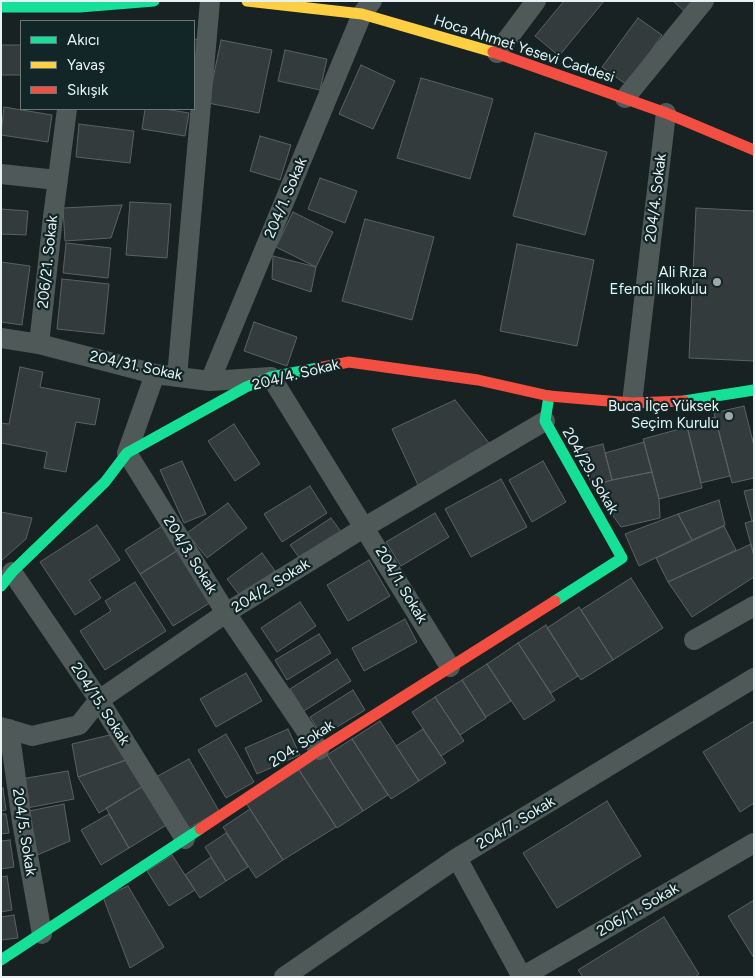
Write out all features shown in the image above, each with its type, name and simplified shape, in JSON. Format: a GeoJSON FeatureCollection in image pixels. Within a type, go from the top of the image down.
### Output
{"type":"FeatureCollection","features":[{"type":"Feature","properties":{"kind":"street"},"geometry":{"type":"LineString","coordinates":[[1,7],[79,14],[107,3],[154,1]]}},
{"type":"Feature","properties":{"kind":"street"},"geometry":{"type":"LineString","coordinates":[[177,377],[210,1]]}},
{"type":"Feature","properties":{"kind":"street","name":"Hoca Ahmet Yesevi Caddesi"},"geometry":{"type":"LineString","coordinates":[[247,1],[367,8],[666,113],[754,150]]}},
{"type":"Feature","properties":{"kind":"street"},"geometry":{"type":"LineString","coordinates":[[497,53],[536,1]]}},
{"type":"Feature","properties":{"kind":"street"},"geometry":{"type":"LineString","coordinates":[[625,98],[704,1]]}},
{"type":"Feature","properties":{"kind":"street","name":"204/1. Sokak"},"geometry":{"type":"LineString","coordinates":[[210,381],[367,8]]}},
{"type":"Feature","properties":{"kind":"street","name":"206/21. Sokak"},"geometry":{"type":"LineString","coordinates":[[39,344],[57,180],[67,110]]}},
{"type":"Feature","properties":{"kind":"street","name":"204/4. Sokak"},"geometry":{"type":"LineString","coordinates":[[632,404],[666,113]]}},
{"type":"Feature","properties":{"kind":"street"},"geometry":{"type":"LineString","coordinates":[[1,174],[57,180]]}},
{"type":"Feature","properties":{"kind":"street","name":"204/31. Sokak"},"geometry":{"type":"LineString","coordinates":[[1,338],[39,344],[155,374],[210,381],[271,377]]}},
{"type":"Feature","properties":{"kind":"street","name":"204/4. Sokak"},"geometry":{"type":"LineString","coordinates":[[7,579],[105,482],[127,454],[246,387],[271,377],[348,362],[478,380],[549,396],[632,404],[688,401],[754,390]]}},
{"type":"Feature","properties":{"kind":"street"},"geometry":{"type":"LineString","coordinates":[[127,454],[155,374]]}},
{"type":"Feature","properties":{"kind":"street","name":"204/1. Sokak"},"geometry":{"type":"LineString","coordinates":[[271,377],[450,666]]}},
{"type":"Feature","properties":{"kind":"street","name":"204/29. Sokak"},"geometry":{"type":"LineString","coordinates":[[549,396],[545,421],[622,558]]}},
{"type":"Feature","properties":{"kind":"street","name":"204/2. Sokak"},"geometry":{"type":"LineString","coordinates":[[5,728],[32,736],[79,725],[98,700],[226,613],[365,527],[545,421]]}},
{"type":"Feature","properties":{"kind":"street","name":"204/3. Sokak"},"geometry":{"type":"LineString","coordinates":[[127,454],[226,613],[319,750]]}},
{"type":"Feature","properties":{"kind":"street","name":"204. Sokak"},"geometry":{"type":"LineString","coordinates":[[1,960],[319,750],[622,558]]}},
{"type":"Feature","properties":{"kind":"street","name":"204/15. Sokak"},"geometry":{"type":"LineString","coordinates":[[7,579],[98,700],[185,839]]}},
{"type":"Feature","properties":{"kind":"street"},"geometry":{"type":"LineString","coordinates":[[694,640],[754,606]]}},
{"type":"Feature","properties":{"kind":"street","name":"204/7. Sokak"},"geometry":{"type":"LineString","coordinates":[[284,977],[457,858],[754,678]]}},
{"type":"Feature","properties":{"kind":"street","name":"204/5. Sokak"},"geometry":{"type":"LineString","coordinates":[[5,728],[42,934]]}},
{"type":"Feature","properties":{"kind":"street","name":"206/11. Sokak"},"geometry":{"type":"LineString","coordinates":[[522,977],[754,843]]}},
{"type":"Feature","properties":{"kind":"street"},"geometry":{"type":"LineString","coordinates":[[457,858],[522,977]]}},
{"type":"Feature","properties":{"kind":"building"},"geometry":{"type":"Polygon","coordinates":[[[564,1],[604,1],[559,56],[535,36],[564,1]]]}},
{"type":"Feature","properties":{"kind":"building"},"geometry":{"type":"Polygon","coordinates":[[[673,1],[693,1],[684,11],[673,1]]]}},
{"type":"Feature","properties":{"kind":"building"},"geometry":{"type":"Polygon","coordinates":[[[638,18],[662,35],[627,85],[602,67],[638,18]]]}},
{"type":"Feature","properties":{"kind":"building"},"geometry":{"type":"Polygon","coordinates":[[[195,39],[198,40],[195,77],[195,39]]]}},
{"type":"Feature","properties":{"kind":"building"},"geometry":{"type":"Polygon","coordinates":[[[221,40],[272,50],[259,113],[208,103],[221,40]]]}},
{"type":"Feature","properties":{"kind":"building"},"geometry":{"type":"Polygon","coordinates":[[[1,45],[20,45],[20,75],[1,75],[1,45]]]}},
{"type":"Feature","properties":{"kind":"building"},"geometry":{"type":"Polygon","coordinates":[[[285,50],[327,59],[320,90],[278,81],[285,50]]]}},
{"type":"Feature","properties":{"kind":"building"},"geometry":{"type":"Polygon","coordinates":[[[361,65],[395,81],[373,129],[339,114],[361,65]]]}},
{"type":"Feature","properties":{"kind":"building"},"geometry":{"type":"Polygon","coordinates":[[[421,78],[493,99],[470,179],[397,158],[421,78]]]}},
{"type":"Feature","properties":{"kind":"building"},"geometry":{"type":"Polygon","coordinates":[[[4,107],[52,115],[48,142],[1,135],[4,107]]]}},
{"type":"Feature","properties":{"kind":"building"},"geometry":{"type":"Polygon","coordinates":[[[145,110],[171,110],[189,113],[185,136],[142,129],[145,110]]]}},
{"type":"Feature","properties":{"kind":"building"},"geometry":{"type":"Polygon","coordinates":[[[79,124],[134,131],[130,163],[76,157],[79,124]]]}},
{"type":"Feature","properties":{"kind":"building"},"geometry":{"type":"Polygon","coordinates":[[[535,133],[607,152],[585,235],[513,216],[535,133]]]}},
{"type":"Feature","properties":{"kind":"building"},"geometry":{"type":"Polygon","coordinates":[[[260,136],[291,145],[280,180],[250,171],[260,136]]]}},
{"type":"Feature","properties":{"kind":"building"},"geometry":{"type":"Polygon","coordinates":[[[320,178],[357,191],[345,223],[308,209],[320,178]]]}},
{"type":"Feature","properties":{"kind":"building"},"geometry":{"type":"Polygon","coordinates":[[[130,202],[171,204],[167,258],[126,255],[130,202]]]}},
{"type":"Feature","properties":{"kind":"building"},"geometry":{"type":"Polygon","coordinates":[[[122,205],[111,238],[65,241],[63,208],[122,205]]]}},
{"type":"Feature","properties":{"kind":"building","name":"Ali Rıza Efendi İlkokulu"},"geometry":{"type":"Polygon","coordinates":[[[696,208],[754,211],[754,361],[689,358],[696,208]]]}},
{"type":"Feature","properties":{"kind":"building"},"geometry":{"type":"Polygon","coordinates":[[[1,209],[28,211],[26,235],[1,234],[1,209]]]}},
{"type":"Feature","properties":{"kind":"building"},"geometry":{"type":"Polygon","coordinates":[[[293,212],[333,232],[316,267],[276,247],[293,212]]]}},
{"type":"Feature","properties":{"kind":"building"},"geometry":{"type":"Polygon","coordinates":[[[365,219],[434,237],[412,320],[342,301],[365,219]]]}},
{"type":"Feature","properties":{"kind":"building"},"geometry":{"type":"Polygon","coordinates":[[[66,243],[111,248],[108,278],[63,273],[66,243]]]}},
{"type":"Feature","properties":{"kind":"building"},"geometry":{"type":"Polygon","coordinates":[[[517,244],[594,260],[577,346],[500,331],[517,244]]]}},
{"type":"Feature","properties":{"kind":"building"},"geometry":{"type":"Polygon","coordinates":[[[273,256],[316,267],[311,292],[272,279],[273,256]]]}},
{"type":"Feature","properties":{"kind":"building"},"geometry":{"type":"Polygon","coordinates":[[[1,262],[30,266],[22,325],[1,322],[1,262]]]}},
{"type":"Feature","properties":{"kind":"building"},"geometry":{"type":"Polygon","coordinates":[[[62,279],[109,284],[104,334],[57,329],[62,279]]]}},
{"type":"Feature","properties":{"kind":"building"},"geometry":{"type":"Polygon","coordinates":[[[254,322],[297,337],[287,366],[244,351],[254,322]]]}},
{"type":"Feature","properties":{"kind":"building"},"geometry":{"type":"Polygon","coordinates":[[[20,367],[43,372],[40,387],[100,399],[95,425],[76,422],[66,472],[44,468],[47,452],[1,443],[1,423],[9,424],[20,367]]]}},
{"type":"Feature","properties":{"kind":"building"},"geometry":{"type":"Polygon","coordinates":[[[455,400],[489,443],[418,485],[392,429],[455,400]]]}},
{"type":"Feature","properties":{"kind":"building"},"geometry":{"type":"Polygon","coordinates":[[[744,406],[754,446],[754,478],[732,483],[714,413],[744,406]]]}},
{"type":"Feature","properties":{"kind":"building"},"geometry":{"type":"Polygon","coordinates":[[[715,417],[730,476],[701,483],[687,425],[715,417]]]}},
{"type":"Feature","properties":{"kind":"building"},"geometry":{"type":"Polygon","coordinates":[[[234,424],[260,464],[235,481],[208,441],[234,424]]]}},
{"type":"Feature","properties":{"kind":"building"},"geometry":{"type":"Polygon","coordinates":[[[687,427],[702,488],[659,499],[643,439],[687,427]]]}},
{"type":"Feature","properties":{"kind":"building"},"geometry":{"type":"Polygon","coordinates":[[[644,442],[652,472],[612,480],[605,453],[644,442]]]}},
{"type":"Feature","properties":{"kind":"building"},"geometry":{"type":"Polygon","coordinates":[[[603,444],[612,480],[592,486],[579,450],[603,444]]]}},
{"type":"Feature","properties":{"kind":"building"},"geometry":{"type":"Polygon","coordinates":[[[182,461],[206,514],[184,523],[160,470],[182,461]]]}},
{"type":"Feature","properties":{"kind":"building"},"geometry":{"type":"Polygon","coordinates":[[[543,461],[566,502],[532,522],[509,480],[543,461]]]}},
{"type":"Feature","properties":{"kind":"building"},"geometry":{"type":"Polygon","coordinates":[[[652,472],[659,499],[660,518],[621,527],[592,486],[652,472]]]}},
{"type":"Feature","properties":{"kind":"building"},"geometry":{"type":"Polygon","coordinates":[[[501,479],[527,527],[471,557],[445,509],[501,479]]]}},
{"type":"Feature","properties":{"kind":"building"},"geometry":{"type":"Polygon","coordinates":[[[310,486],[327,513],[282,542],[264,514],[310,486]]]}},
{"type":"Feature","properties":{"kind":"building"},"geometry":{"type":"Polygon","coordinates":[[[754,489],[754,521],[752,521],[744,491],[754,489]]]}},
{"type":"Feature","properties":{"kind":"building"},"geometry":{"type":"Polygon","coordinates":[[[719,500],[725,525],[692,540],[678,514],[719,500]]]}},
{"type":"Feature","properties":{"kind":"building"},"geometry":{"type":"Polygon","coordinates":[[[228,503],[247,528],[207,558],[187,533],[228,503]]]}},
{"type":"Feature","properties":{"kind":"building"},"geometry":{"type":"Polygon","coordinates":[[[1,512],[32,518],[26,539],[1,561],[1,512]]]}},
{"type":"Feature","properties":{"kind":"building"},"geometry":{"type":"Polygon","coordinates":[[[435,513],[449,537],[401,566],[386,542],[435,513]]]}},
{"type":"Feature","properties":{"kind":"building"},"geometry":{"type":"Polygon","coordinates":[[[678,514],[692,540],[639,566],[625,534],[678,514]]]}},
{"type":"Feature","properties":{"kind":"building"},"geometry":{"type":"Polygon","coordinates":[[[331,518],[342,533],[301,560],[290,545],[331,518]]]}},
{"type":"Feature","properties":{"kind":"building"},"geometry":{"type":"Polygon","coordinates":[[[754,521],[754,556],[745,523],[754,521]]]}},
{"type":"Feature","properties":{"kind":"building"},"geometry":{"type":"Polygon","coordinates":[[[167,523],[183,547],[140,574],[125,550],[167,523]]]}},
{"type":"Feature","properties":{"kind":"building"},"geometry":{"type":"Polygon","coordinates":[[[97,525],[120,560],[89,580],[101,598],[75,615],[40,562],[97,525]]]}},
{"type":"Feature","properties":{"kind":"building"},"geometry":{"type":"Polygon","coordinates":[[[724,526],[736,550],[668,582],[656,558],[724,526]]]}},
{"type":"Feature","properties":{"kind":"building"},"geometry":{"type":"Polygon","coordinates":[[[751,544],[754,556],[754,577],[692,617],[668,582],[751,544]]]}},
{"type":"Feature","properties":{"kind":"building"},"geometry":{"type":"Polygon","coordinates":[[[183,547],[216,599],[173,626],[140,574],[183,547]]]}},
{"type":"Feature","properties":{"kind":"building"},"geometry":{"type":"Polygon","coordinates":[[[262,553],[275,571],[241,597],[227,579],[262,553]]]}},
{"type":"Feature","properties":{"kind":"building"},"geometry":{"type":"Polygon","coordinates":[[[369,560],[390,596],[348,621],[327,585],[369,560]]]}},
{"type":"Feature","properties":{"kind":"building"},"geometry":{"type":"Polygon","coordinates":[[[631,578],[663,628],[613,660],[581,610],[631,578]]]}},
{"type":"Feature","properties":{"kind":"building"},"geometry":{"type":"Polygon","coordinates":[[[135,582],[166,631],[105,670],[80,631],[111,611],[105,601],[135,582]]]}},
{"type":"Feature","properties":{"kind":"building"},"geometry":{"type":"Polygon","coordinates":[[[300,602],[316,626],[277,652],[261,628],[300,602]]]}},
{"type":"Feature","properties":{"kind":"building"},"geometry":{"type":"Polygon","coordinates":[[[579,607],[613,660],[581,680],[547,628],[579,607]]]}},
{"type":"Feature","properties":{"kind":"building"},"geometry":{"type":"Polygon","coordinates":[[[405,619],[417,642],[364,671],[352,648],[405,619]]]}},
{"type":"Feature","properties":{"kind":"building"},"geometry":{"type":"Polygon","coordinates":[[[546,625],[578,676],[551,693],[518,643],[546,625]]]}},
{"type":"Feature","properties":{"kind":"building"},"geometry":{"type":"Polygon","coordinates":[[[319,634],[331,653],[287,680],[275,660],[319,634]]]}},
{"type":"Feature","properties":{"kind":"building"},"geometry":{"type":"Polygon","coordinates":[[[518,643],[555,700],[524,720],[487,664],[518,643]]]}},
{"type":"Feature","properties":{"kind":"building"},"geometry":{"type":"Polygon","coordinates":[[[337,659],[351,681],[304,711],[290,689],[337,659]]]}},
{"type":"Feature","properties":{"kind":"building"},"geometry":{"type":"Polygon","coordinates":[[[487,664],[511,701],[486,717],[462,680],[487,664]]]}},
{"type":"Feature","properties":{"kind":"building"},"geometry":{"type":"Polygon","coordinates":[[[246,673],[262,701],[216,727],[200,699],[246,673]]]}},
{"type":"Feature","properties":{"kind":"building"},"geometry":{"type":"Polygon","coordinates":[[[462,680],[486,718],[460,735],[435,697],[462,680]]]}},
{"type":"Feature","properties":{"kind":"building"},"geometry":{"type":"Polygon","coordinates":[[[353,690],[365,710],[322,736],[310,717],[353,690]]]}},
{"type":"Feature","properties":{"kind":"building"},"geometry":{"type":"Polygon","coordinates":[[[435,697],[464,741],[441,756],[412,712],[435,697]]]}},
{"type":"Feature","properties":{"kind":"building"},"geometry":{"type":"Polygon","coordinates":[[[380,721],[419,781],[391,799],[352,739],[380,721]]]}},
{"type":"Feature","properties":{"kind":"building"},"geometry":{"type":"Polygon","coordinates":[[[754,721],[754,803],[740,812],[703,752],[754,721]]]}},
{"type":"Feature","properties":{"kind":"building"},"geometry":{"type":"Polygon","coordinates":[[[288,729],[300,755],[257,774],[245,748],[288,729]]]}},
{"type":"Feature","properties":{"kind":"building"},"geometry":{"type":"Polygon","coordinates":[[[423,729],[446,763],[419,781],[396,746],[423,729]]]}},
{"type":"Feature","properties":{"kind":"building"},"geometry":{"type":"Polygon","coordinates":[[[114,734],[129,759],[78,777],[72,744],[114,734]]]}},
{"type":"Feature","properties":{"kind":"building"},"geometry":{"type":"Polygon","coordinates":[[[226,734],[254,782],[226,798],[198,750],[226,734]]]}},
{"type":"Feature","properties":{"kind":"building"},"geometry":{"type":"Polygon","coordinates":[[[352,739],[388,795],[363,811],[327,755],[352,739]]]}},
{"type":"Feature","properties":{"kind":"building"},"geometry":{"type":"Polygon","coordinates":[[[325,752],[363,811],[337,828],[299,770],[325,752]]]}},
{"type":"Feature","properties":{"kind":"building"},"geometry":{"type":"Polygon","coordinates":[[[129,759],[145,785],[99,813],[78,777],[129,759]]]}},
{"type":"Feature","properties":{"kind":"building"},"geometry":{"type":"Polygon","coordinates":[[[189,759],[219,811],[184,831],[154,778],[189,759]]]}},
{"type":"Feature","properties":{"kind":"building"},"geometry":{"type":"Polygon","coordinates":[[[299,770],[336,827],[283,860],[246,803],[299,770]]]}},
{"type":"Feature","properties":{"kind":"building"},"geometry":{"type":"Polygon","coordinates":[[[68,771],[74,799],[27,808],[21,779],[68,771]]]}},
{"type":"Feature","properties":{"kind":"building"},"geometry":{"type":"Polygon","coordinates":[[[145,785],[168,824],[129,848],[106,808],[145,785]]]}},
{"type":"Feature","properties":{"kind":"building"},"geometry":{"type":"Polygon","coordinates":[[[3,788],[6,810],[1,811],[1,789],[3,788]]]}},
{"type":"Feature","properties":{"kind":"building"},"geometry":{"type":"Polygon","coordinates":[[[607,801],[641,856],[557,908],[523,853],[607,801]]]}},
{"type":"Feature","properties":{"kind":"building"},"geometry":{"type":"Polygon","coordinates":[[[64,804],[70,841],[35,856],[29,811],[64,804]]]}},
{"type":"Feature","properties":{"kind":"building"},"geometry":{"type":"Polygon","coordinates":[[[250,809],[283,860],[256,878],[223,827],[250,809]]]}},
{"type":"Feature","properties":{"kind":"building"},"geometry":{"type":"Polygon","coordinates":[[[1,814],[6,814],[9,833],[1,834],[1,814]]]}},
{"type":"Feature","properties":{"kind":"building"},"geometry":{"type":"Polygon","coordinates":[[[109,814],[129,848],[101,865],[81,830],[109,814]]]}},
{"type":"Feature","properties":{"kind":"building"},"geometry":{"type":"Polygon","coordinates":[[[226,833],[248,867],[226,881],[205,847],[226,833]]]}},
{"type":"Feature","properties":{"kind":"building"},"geometry":{"type":"Polygon","coordinates":[[[10,840],[14,867],[1,869],[1,841],[10,840]]]}},
{"type":"Feature","properties":{"kind":"building"},"geometry":{"type":"Polygon","coordinates":[[[172,855],[195,890],[169,906],[147,871],[172,855]]]}},
{"type":"Feature","properties":{"kind":"building"},"geometry":{"type":"Polygon","coordinates":[[[211,857],[226,881],[200,898],[185,875],[211,857]]]}},
{"type":"Feature","properties":{"kind":"building"},"geometry":{"type":"Polygon","coordinates":[[[7,876],[12,910],[1,912],[1,877],[7,876]]]}},
{"type":"Feature","properties":{"kind":"building"},"geometry":{"type":"Polygon","coordinates":[[[128,886],[164,947],[130,968],[103,897],[128,886]]]}},
{"type":"Feature","properties":{"kind":"building"},"geometry":{"type":"Polygon","coordinates":[[[754,900],[754,958],[728,916],[754,900]]]}},
{"type":"Feature","properties":{"kind":"building"},"geometry":{"type":"Polygon","coordinates":[[[14,915],[18,938],[1,940],[1,917],[14,915]]]}},
{"type":"Feature","properties":{"kind":"building"},"geometry":{"type":"Polygon","coordinates":[[[664,917],[699,974],[695,977],[583,977],[578,970],[664,917]]]}},
{"type":"Feature","properties":{"kind":"traffic: fast"},"geometry":{"type":"LineString","coordinates":[[1,7],[80,7],[154,1]]}},
{"type":"Feature","properties":{"kind":"traffic: fast"},"geometry":{"type":"LineString","coordinates":[[1,586],[12,572],[105,482],[127,453],[246,387],[271,377],[318,368]]}},
{"type":"Feature","properties":{"kind":"traffic: fast"},"geometry":{"type":"LineString","coordinates":[[684,401],[754,390]]}},
{"type":"Feature","properties":{"kind":"traffic: fast"},"geometry":{"type":"LineString","coordinates":[[549,396],[545,421],[622,558],[555,601]]}},
{"type":"Feature","properties":{"kind":"traffic: fast"},"geometry":{"type":"LineString","coordinates":[[1,960],[200,829]]}},
{"type":"Feature","properties":{"kind":"traffic: slow"},"geometry":{"type":"LineString","coordinates":[[247,1],[362,14],[493,52]]}},
{"type":"Feature","properties":{"kind":"traffic: jam"},"geometry":{"type":"LineString","coordinates":[[493,52],[666,113],[754,150]]}},
{"type":"Feature","properties":{"kind":"traffic: jam"},"geometry":{"type":"LineString","coordinates":[[318,368],[349,362],[478,380],[549,396],[632,403],[684,401]]}},
{"type":"Feature","properties":{"kind":"traffic: jam"},"geometry":{"type":"LineString","coordinates":[[200,829],[319,750],[555,601]]}},
{"type":"Feature","properties":{"kind":"place","name":"Ali Rıza Efendi İlkokulu"},"geometry":{"type":"Point","coordinates":[717,282]}},
{"type":"Feature","properties":{"kind":"place","name":"Buca İlçe Yüksek Seçim Kurulu"},"geometry":{"type":"Point","coordinates":[729,416]}}]}
